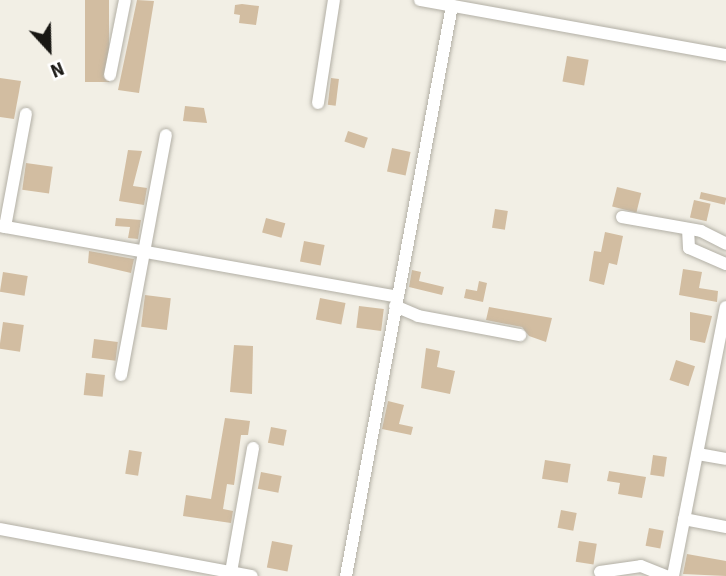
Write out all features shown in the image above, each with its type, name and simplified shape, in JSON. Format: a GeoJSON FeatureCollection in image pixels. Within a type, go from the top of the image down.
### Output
{"type":"FeatureCollection","features":[{"type":"Feature","properties":{"kind":"street"},"geometry":{"type":"LineString","coordinates":[[110,75],[125,0]]}},
{"type":"Feature","properties":{"kind":"street"},"geometry":{"type":"LineString","coordinates":[[318,103],[334,0]]}},
{"type":"Feature","properties":{"kind":"street"},"geometry":{"type":"LineString","coordinates":[[420,0],[726,55]]}},
{"type":"Feature","properties":{"kind":"street"},"geometry":{"type":"LineString","coordinates":[[346,576],[452,6]]}},
{"type":"Feature","properties":{"kind":"street"},"geometry":{"type":"LineString","coordinates":[[26,114],[3,226],[396,301],[418,316],[520,335]]}},
{"type":"Feature","properties":{"kind":"street"},"geometry":{"type":"LineString","coordinates":[[121,375],[166,135]]}},
{"type":"Feature","properties":{"kind":"street"},"geometry":{"type":"LineString","coordinates":[[622,217],[688,229],[726,244]]}},
{"type":"Feature","properties":{"kind":"street"},"geometry":{"type":"LineString","coordinates":[[688,229],[689,248],[726,264]]}},
{"type":"Feature","properties":{"kind":"street"},"geometry":{"type":"LineString","coordinates":[[673,576],[726,307]]}},
{"type":"Feature","properties":{"kind":"street"},"geometry":{"type":"LineString","coordinates":[[231,572],[253,448]]}},
{"type":"Feature","properties":{"kind":"street"},"geometry":{"type":"LineString","coordinates":[[698,454],[726,459]]}},
{"type":"Feature","properties":{"kind":"street"},"geometry":{"type":"LineString","coordinates":[[684,519],[726,527]]}},
{"type":"Feature","properties":{"kind":"street"},"geometry":{"type":"LineString","coordinates":[[0,529],[252,576]]}},
{"type":"Feature","properties":{"kind":"street"},"geometry":{"type":"LineString","coordinates":[[600,572],[641,566],[666,576]]}},
{"type":"Feature","properties":{"kind":"building"},"geometry":{"type":"Polygon","coordinates":[[[85,0],[109,0],[109,82],[85,82],[85,0]]]}},
{"type":"Feature","properties":{"kind":"building"},"geometry":{"type":"Polygon","coordinates":[[[137,0],[154,1],[139,93],[118,90],[137,0]]]}},
{"type":"Feature","properties":{"kind":"building"},"geometry":{"type":"Polygon","coordinates":[[[235,5],[259,6],[256,25],[239,23],[240,15],[234,14],[235,5]]]}},
{"type":"Feature","properties":{"kind":"building"},"geometry":{"type":"Polygon","coordinates":[[[567,56],[589,60],[584,85],[562,82],[567,56]]]}},
{"type":"Feature","properties":{"kind":"building"},"geometry":{"type":"Polygon","coordinates":[[[0,78],[21,81],[14,119],[0,117],[0,78]]]}},
{"type":"Feature","properties":{"kind":"building"},"geometry":{"type":"Polygon","coordinates":[[[331,78],[339,79],[336,106],[328,105],[331,78]]]}},
{"type":"Feature","properties":{"kind":"building"},"geometry":{"type":"Polygon","coordinates":[[[185,106],[204,108],[207,123],[183,121],[185,106]]]}},
{"type":"Feature","properties":{"kind":"building"},"geometry":{"type":"Polygon","coordinates":[[[348,131],[368,138],[364,148],[344,141],[348,131]]]}},
{"type":"Feature","properties":{"kind":"building"},"geometry":{"type":"Polygon","coordinates":[[[392,148],[411,152],[406,175],[387,171],[392,148]]]}},
{"type":"Feature","properties":{"kind":"building"},"geometry":{"type":"Polygon","coordinates":[[[128,150],[142,151],[133,186],[147,188],[144,205],[119,201],[128,150]]]}},
{"type":"Feature","properties":{"kind":"building"},"geometry":{"type":"Polygon","coordinates":[[[26,163],[53,167],[49,193],[22,190],[26,163]]]}},
{"type":"Feature","properties":{"kind":"building"},"geometry":{"type":"Polygon","coordinates":[[[617,187],[641,193],[636,212],[612,206],[617,187]]]}},
{"type":"Feature","properties":{"kind":"building"},"geometry":{"type":"Polygon","coordinates":[[[701,192],[726,198],[725,205],[699,199],[701,192]]]}},
{"type":"Feature","properties":{"kind":"building"},"geometry":{"type":"Polygon","coordinates":[[[694,200],[711,204],[707,221],[690,218],[694,200]]]}},
{"type":"Feature","properties":{"kind":"building"},"geometry":{"type":"Polygon","coordinates":[[[495,209],[508,211],[505,230],[492,228],[495,209]]]}},
{"type":"Feature","properties":{"kind":"building"},"geometry":{"type":"Polygon","coordinates":[[[116,218],[141,220],[138,239],[128,238],[130,227],[115,226],[116,218]]]}},
{"type":"Feature","properties":{"kind":"building"},"geometry":{"type":"Polygon","coordinates":[[[266,218],[285,223],[281,238],[262,232],[266,218]]]}},
{"type":"Feature","properties":{"kind":"building"},"geometry":{"type":"Polygon","coordinates":[[[605,232],[623,236],[617,265],[609,263],[604,285],[589,281],[594,251],[601,252],[605,232]]]}},
{"type":"Feature","properties":{"kind":"building"},"geometry":{"type":"Polygon","coordinates":[[[304,241],[325,245],[321,266],[300,262],[304,241]]]}},
{"type":"Feature","properties":{"kind":"building"},"geometry":{"type":"Polygon","coordinates":[[[89,251],[134,259],[131,273],[88,263],[89,251]]]}},
{"type":"Feature","properties":{"kind":"building"},"geometry":{"type":"Polygon","coordinates":[[[683,269],[702,272],[699,288],[718,291],[717,302],[679,295],[683,269]]]}},
{"type":"Feature","properties":{"kind":"building"},"geometry":{"type":"Polygon","coordinates":[[[412,270],[421,272],[419,281],[444,287],[442,295],[409,287],[412,270]]]}},
{"type":"Feature","properties":{"kind":"building"},"geometry":{"type":"Polygon","coordinates":[[[3,272],[28,276],[25,296],[0,292],[3,272]]]}},
{"type":"Feature","properties":{"kind":"building"},"geometry":{"type":"Polygon","coordinates":[[[479,281],[487,283],[483,302],[464,298],[466,289],[477,291],[479,281]]]}},
{"type":"Feature","properties":{"kind":"building"},"geometry":{"type":"Polygon","coordinates":[[[145,295],[171,298],[167,330],[141,327],[145,295]]]}},
{"type":"Feature","properties":{"kind":"building"},"geometry":{"type":"Polygon","coordinates":[[[320,298],[346,303],[341,325],[316,320],[320,298]]]}},
{"type":"Feature","properties":{"kind":"building"},"geometry":{"type":"Polygon","coordinates":[[[359,306],[384,309],[381,331],[356,328],[359,306]]]}},
{"type":"Feature","properties":{"kind":"building"},"geometry":{"type":"Polygon","coordinates":[[[489,307],[552,318],[546,342],[529,336],[522,327],[486,320],[489,307]]]}},
{"type":"Feature","properties":{"kind":"building"},"geometry":{"type":"Polygon","coordinates":[[[690,312],[712,316],[705,343],[690,340],[690,312]]]}},
{"type":"Feature","properties":{"kind":"building"},"geometry":{"type":"Polygon","coordinates":[[[3,322],[24,325],[20,352],[0,349],[3,322]]]}},
{"type":"Feature","properties":{"kind":"building"},"geometry":{"type":"Polygon","coordinates":[[[94,339],[118,342],[116,361],[92,358],[94,339]]]}},
{"type":"Feature","properties":{"kind":"building"},"geometry":{"type":"Polygon","coordinates":[[[234,345],[253,346],[252,394],[230,392],[234,345]]]}},
{"type":"Feature","properties":{"kind":"building"},"geometry":{"type":"Polygon","coordinates":[[[426,348],[440,351],[437,367],[455,371],[450,394],[421,388],[426,348]]]}},
{"type":"Feature","properties":{"kind":"building"},"geometry":{"type":"Polygon","coordinates":[[[676,360],[695,366],[689,386],[670,380],[676,360]]]}},
{"type":"Feature","properties":{"kind":"building"},"geometry":{"type":"Polygon","coordinates":[[[86,373],[105,375],[103,397],[84,395],[86,373]]]}},
{"type":"Feature","properties":{"kind":"building"},"geometry":{"type":"Polygon","coordinates":[[[388,401],[404,405],[399,424],[413,427],[411,435],[382,429],[388,401]]]}},
{"type":"Feature","properties":{"kind":"building"},"geometry":{"type":"Polygon","coordinates":[[[225,418],[250,421],[248,435],[241,435],[234,485],[227,484],[223,509],[233,511],[231,523],[183,516],[186,495],[211,499],[225,418]]]}},
{"type":"Feature","properties":{"kind":"building"},"geometry":{"type":"Polygon","coordinates":[[[271,427],[287,430],[284,446],[268,443],[271,427]]]}},
{"type":"Feature","properties":{"kind":"building"},"geometry":{"type":"Polygon","coordinates":[[[129,450],[142,452],[138,476],[125,474],[129,450]]]}},
{"type":"Feature","properties":{"kind":"building"},"geometry":{"type":"Polygon","coordinates":[[[653,455],[667,457],[664,477],[650,475],[653,455]]]}},
{"type":"Feature","properties":{"kind":"building"},"geometry":{"type":"Polygon","coordinates":[[[545,460],[571,464],[568,483],[542,479],[545,460]]]}},
{"type":"Feature","properties":{"kind":"building"},"geometry":{"type":"Polygon","coordinates":[[[609,471],[646,477],[642,498],[618,494],[620,483],[607,481],[609,471]]]}},
{"type":"Feature","properties":{"kind":"building"},"geometry":{"type":"Polygon","coordinates":[[[261,472],[282,476],[278,493],[258,489],[261,472]]]}},
{"type":"Feature","properties":{"kind":"building"},"geometry":{"type":"Polygon","coordinates":[[[561,510],[577,513],[573,531],[558,528],[561,510]]]}},
{"type":"Feature","properties":{"kind":"building"},"geometry":{"type":"Polygon","coordinates":[[[649,528],[664,531],[660,549],[646,546],[649,528]]]}},
{"type":"Feature","properties":{"kind":"building"},"geometry":{"type":"Polygon","coordinates":[[[272,541],[293,545],[287,572],[267,568],[272,541]]]}},
{"type":"Feature","properties":{"kind":"building"},"geometry":{"type":"Polygon","coordinates":[[[579,541],[597,544],[593,565],[576,562],[579,541]]]}},
{"type":"Feature","properties":{"kind":"building"},"geometry":{"type":"Polygon","coordinates":[[[687,554],[726,561],[726,576],[683,574],[687,554]]]}}]}
